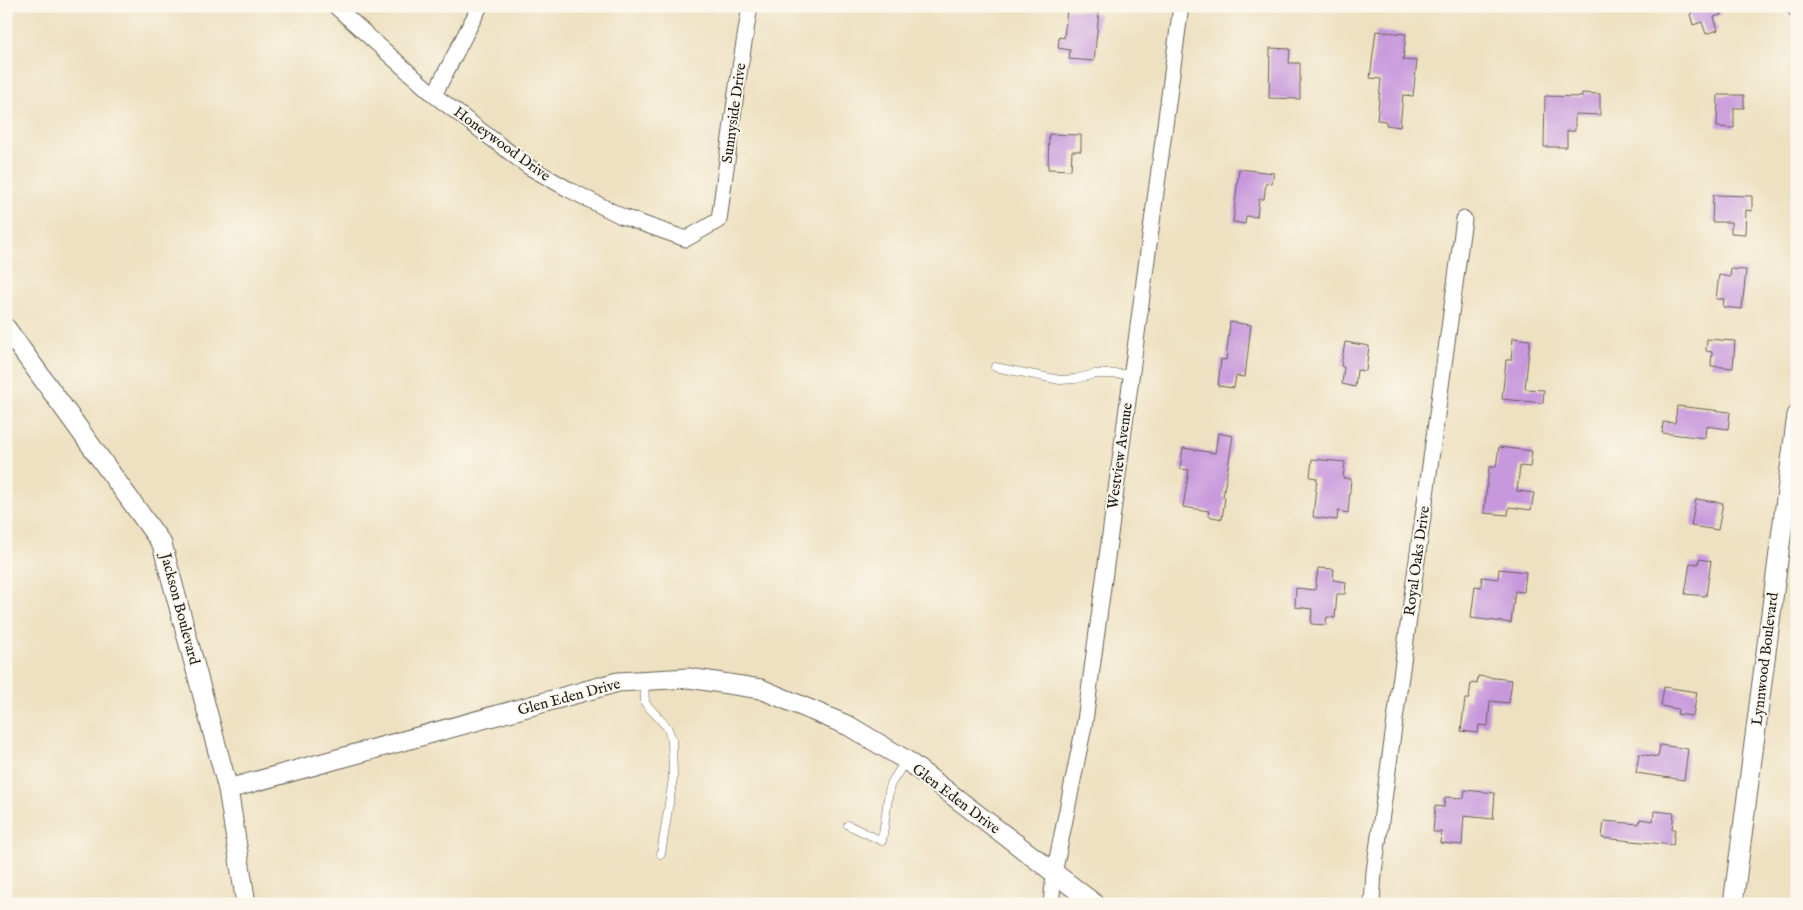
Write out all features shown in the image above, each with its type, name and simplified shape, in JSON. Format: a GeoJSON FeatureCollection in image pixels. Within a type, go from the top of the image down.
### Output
{"type":"FeatureCollection","features":[{"type":"Feature","properties":{"kind":"street","name":"Honeywood Drive"},"geometry":{"type":"LineString","coordinates":[[335,6],[434,94],[529,167],[568,189],[621,216],[686,239],[719,220]]}},
{"type":"Feature","properties":{"kind":"street"},"geometry":{"type":"LineString","coordinates":[[434,94],[480,6]]}},
{"type":"Feature","properties":{"kind":"street","name":"Sunnyside Drive"},"geometry":{"type":"LineString","coordinates":[[719,220],[750,6]]}},
{"type":"Feature","properties":{"kind":"street","name":"Westview Avenue"},"geometry":{"type":"LineString","coordinates":[[1051,904],[1054,874],[1085,721],[1181,6]]}},
{"type":"Feature","properties":{"kind":"street","name":"Royal Oaks Drive"},"geometry":{"type":"LineString","coordinates":[[1372,904],[1374,872],[1464,219]]}},
{"type":"Feature","properties":{"kind":"street","name":"Jackson Boulevard"},"geometry":{"type":"LineString","coordinates":[[6,328],[162,544],[228,790],[246,904]]}},
{"type":"Feature","properties":{"kind":"street","name":"Lynnwood Boulevard"},"geometry":{"type":"LineString","coordinates":[[1733,904],[1797,415]]}},
{"type":"Feature","properties":{"kind":"street","name":"Glen Eden Drive"},"geometry":{"type":"LineString","coordinates":[[228,790],[618,682],[689,678],[761,689],[849,726],[906,760],[1095,904]]}},
{"type":"Feature","properties":{"kind":"lane"},"geometry":{"type":"LineString","coordinates":[[995,367],[1060,380],[1075,379],[1095,374],[1131,374]]}},
{"type":"Feature","properties":{"kind":"lane"},"geometry":{"type":"LineString","coordinates":[[644,680],[645,703],[667,727],[672,740],[673,778],[661,854]]}},
{"type":"Feature","properties":{"kind":"lane"},"geometry":{"type":"LineString","coordinates":[[848,825],[882,841],[890,785],[906,760]]}},
{"type":"Feature","properties":{"kind":"building"},"geometry":{"type":"Polygon","coordinates":[[[1690,6],[1718,6],[1721,15],[1714,17],[1718,30],[1706,34],[1702,22],[1693,25],[1690,6]]]}},
{"type":"Feature","properties":{"kind":"building"},"geometry":{"type":"Polygon","coordinates":[[[1067,9],[1099,13],[1094,61],[1069,59],[1070,50],[1058,48],[1059,37],[1064,38],[1067,9]]]}},
{"type":"Feature","properties":{"kind":"building"},"geometry":{"type":"Polygon","coordinates":[[[1376,31],[1406,34],[1403,60],[1417,61],[1413,96],[1403,95],[1400,127],[1386,125],[1386,121],[1377,120],[1381,79],[1370,78],[1376,31]]]}},
{"type":"Feature","properties":{"kind":"building"},"geometry":{"type":"Polygon","coordinates":[[[1270,48],[1290,49],[1289,63],[1300,63],[1300,99],[1269,98],[1270,48]]]}},
{"type":"Feature","properties":{"kind":"building"},"geometry":{"type":"Polygon","coordinates":[[[1582,93],[1600,94],[1600,115],[1575,114],[1575,131],[1567,131],[1567,147],[1544,147],[1545,96],[1582,97],[1582,93]]]}},
{"type":"Feature","properties":{"kind":"building"},"geometry":{"type":"Polygon","coordinates":[[[1718,95],[1744,95],[1744,108],[1734,108],[1734,128],[1717,127],[1718,95]]]}},
{"type":"Feature","properties":{"kind":"building"},"geometry":{"type":"Polygon","coordinates":[[[1049,134],[1081,135],[1081,151],[1072,151],[1071,170],[1048,169],[1049,134]]]}},
{"type":"Feature","properties":{"kind":"building"},"geometry":{"type":"Polygon","coordinates":[[[1239,169],[1274,173],[1272,184],[1266,183],[1264,199],[1259,199],[1257,217],[1246,216],[1245,224],[1233,222],[1239,169]]]}},
{"type":"Feature","properties":{"kind":"building"},"geometry":{"type":"Polygon","coordinates":[[[1713,195],[1752,196],[1752,211],[1746,210],[1745,234],[1731,233],[1731,222],[1712,222],[1713,195]]]}},
{"type":"Feature","properties":{"kind":"building"},"geometry":{"type":"Polygon","coordinates":[[[1731,269],[1746,270],[1742,309],[1723,307],[1724,299],[1716,299],[1719,275],[1730,277],[1731,269]]]}},
{"type":"Feature","properties":{"kind":"building"},"geometry":{"type":"Polygon","coordinates":[[[1230,322],[1251,325],[1245,377],[1236,376],[1234,388],[1218,386],[1221,359],[1226,360],[1230,322]]]}},
{"type":"Feature","properties":{"kind":"building"},"geometry":{"type":"Polygon","coordinates":[[[1513,338],[1530,340],[1525,389],[1544,390],[1543,403],[1502,399],[1506,360],[1511,360],[1513,338]]]}},
{"type":"Feature","properties":{"kind":"building"},"geometry":{"type":"Polygon","coordinates":[[[1707,339],[1735,341],[1733,368],[1711,366],[1712,352],[1706,351],[1707,339]]]}},
{"type":"Feature","properties":{"kind":"building"},"geometry":{"type":"Polygon","coordinates":[[[1345,342],[1369,346],[1366,371],[1357,370],[1355,387],[1342,384],[1344,367],[1341,366],[1345,342]]]}},
{"type":"Feature","properties":{"kind":"building"},"geometry":{"type":"Polygon","coordinates":[[[1677,406],[1730,412],[1728,429],[1706,426],[1705,438],[1662,433],[1663,422],[1675,423],[1677,406]]]}},
{"type":"Feature","properties":{"kind":"building"},"geometry":{"type":"Polygon","coordinates":[[[1218,433],[1233,436],[1223,497],[1225,498],[1222,519],[1208,516],[1209,511],[1183,507],[1189,470],[1180,469],[1183,448],[1215,453],[1218,433]]]}},
{"type":"Feature","properties":{"kind":"building"},"geometry":{"type":"Polygon","coordinates":[[[1499,447],[1532,451],[1530,467],[1520,466],[1517,491],[1534,493],[1531,510],[1509,507],[1508,515],[1484,513],[1489,467],[1496,467],[1499,447]]]}},
{"type":"Feature","properties":{"kind":"building"},"geometry":{"type":"Polygon","coordinates":[[[1312,459],[1345,462],[1343,478],[1351,479],[1348,513],[1338,511],[1337,520],[1313,517],[1317,478],[1310,477],[1312,459]]]}},
{"type":"Feature","properties":{"kind":"building"},"geometry":{"type":"Polygon","coordinates":[[[1696,499],[1723,503],[1718,530],[1691,526],[1696,499]]]}},
{"type":"Feature","properties":{"kind":"building"},"geometry":{"type":"Polygon","coordinates":[[[1699,559],[1711,561],[1706,596],[1685,594],[1690,563],[1698,564],[1699,559]]]}},
{"type":"Feature","properties":{"kind":"building"},"geometry":{"type":"Polygon","coordinates":[[[1318,568],[1334,569],[1333,580],[1346,582],[1345,594],[1337,594],[1335,618],[1327,617],[1326,625],[1311,624],[1312,609],[1295,607],[1296,588],[1315,590],[1318,568]]]}},
{"type":"Feature","properties":{"kind":"building"},"geometry":{"type":"Polygon","coordinates":[[[1499,569],[1526,572],[1524,592],[1515,591],[1511,623],[1471,618],[1475,586],[1481,587],[1482,577],[1498,579],[1499,569]]]}},
{"type":"Feature","properties":{"kind":"building"},"geometry":{"type":"Polygon","coordinates":[[[1478,676],[1512,680],[1509,703],[1490,701],[1488,726],[1479,725],[1478,733],[1461,731],[1465,699],[1469,699],[1471,683],[1477,684],[1478,676]]]}},
{"type":"Feature","properties":{"kind":"building"},"geometry":{"type":"Polygon","coordinates":[[[1664,687],[1697,692],[1693,716],[1677,714],[1678,709],[1661,706],[1664,687]]]}},
{"type":"Feature","properties":{"kind":"building"},"geometry":{"type":"Polygon","coordinates":[[[1660,745],[1688,749],[1684,780],[1636,773],[1639,754],[1658,757],[1660,745]]]}},
{"type":"Feature","properties":{"kind":"building"},"geometry":{"type":"Polygon","coordinates":[[[1465,790],[1495,793],[1493,819],[1464,816],[1462,845],[1440,843],[1441,832],[1433,832],[1435,806],[1444,807],[1445,797],[1464,798],[1465,790]]]}},
{"type":"Feature","properties":{"kind":"building"},"geometry":{"type":"Polygon","coordinates":[[[1654,811],[1674,813],[1673,845],[1602,838],[1604,821],[1639,824],[1640,819],[1653,821],[1654,811]]]}}]}
